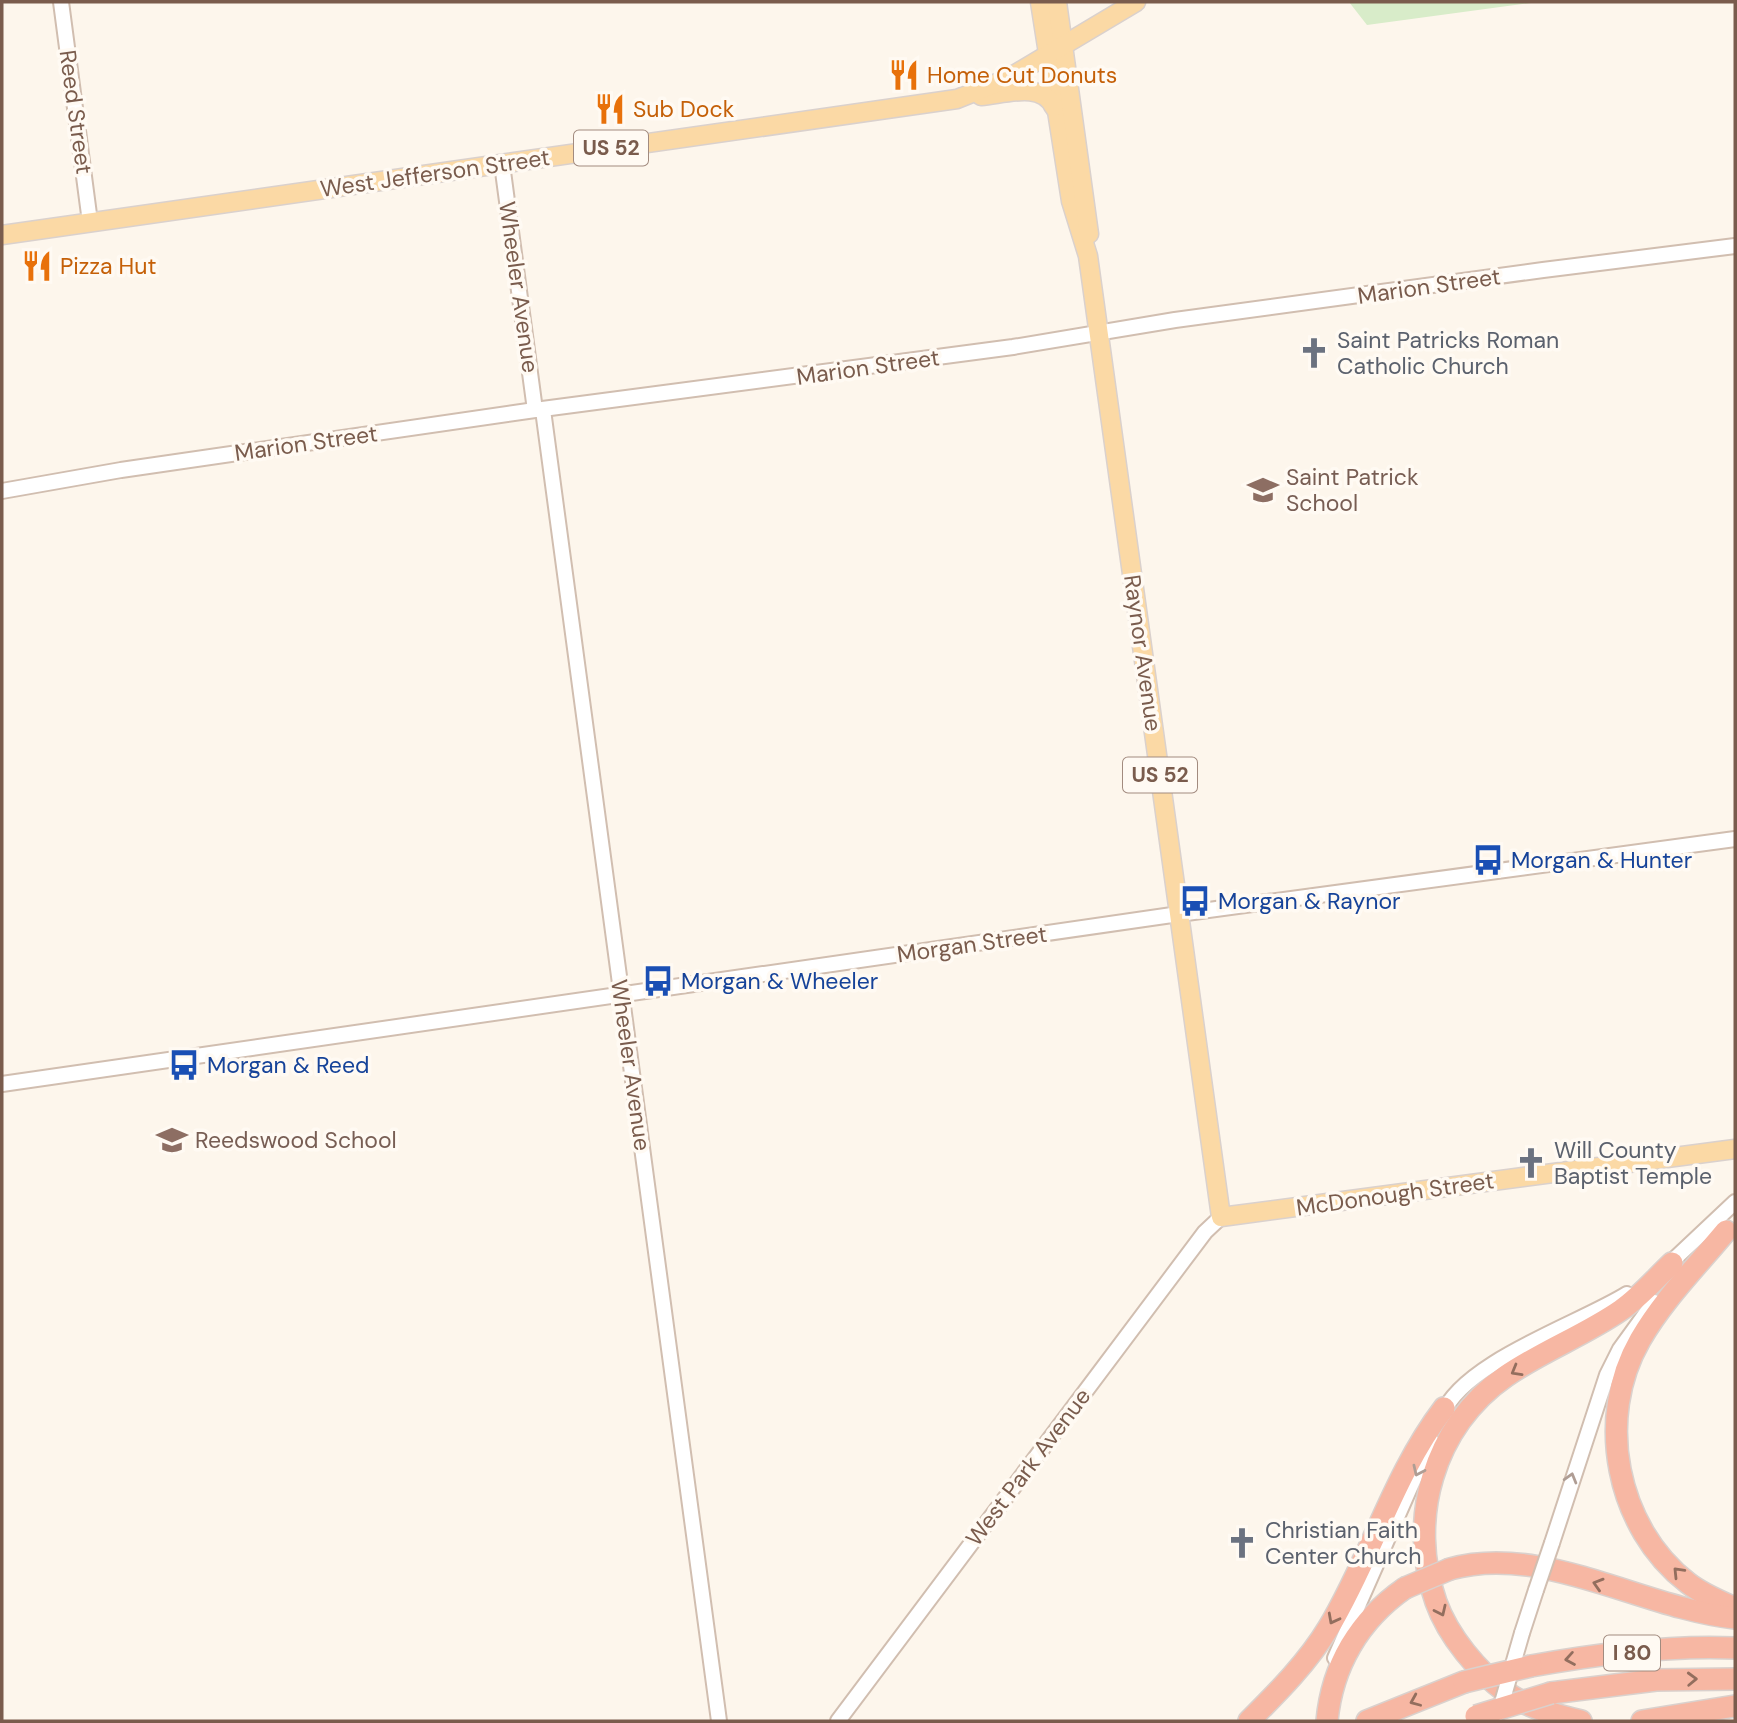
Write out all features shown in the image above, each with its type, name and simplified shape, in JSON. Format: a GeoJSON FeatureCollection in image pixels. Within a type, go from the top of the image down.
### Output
{"type":"FeatureCollection","features":[{"type":"Feature","properties":{"kind":"highway"},"geometry":{"type":"LineString","coordinates":[[1731,1226],[1664,1305],[1640,1341],[1619,1396],[1615,1430],[1619,1468],[1631,1508],[1651,1545],[1687,1583],[1735,1608]]}},
{"type":"Feature","properties":{"kind":"highway"},"geometry":{"type":"LineString","coordinates":[[1581,1721],[1546,1712],[1507,1693],[1458,1642],[1431,1587],[1424,1539],[1426,1501],[1441,1452],[1457,1424],[1478,1400],[1507,1375],[1619,1312],[1672,1263]]}},
{"type":"Feature","properties":{"kind":"highway"},"geometry":{"type":"LineString","coordinates":[[1249,1721],[1295,1674],[1329,1627],[1406,1465],[1444,1408]]}},
{"type":"Feature","properties":{"kind":"highway"},"geometry":{"type":"LineString","coordinates":[[1325,1721],[1335,1677],[1352,1642],[1375,1614],[1405,1588],[1450,1569],[1495,1561],[1535,1565],[1654,1601],[1735,1618]]}},
{"type":"Feature","properties":{"kind":"highway","name":"I 80"},"geometry":{"type":"LineString","coordinates":[[1367,1721],[1464,1682],[1531,1667],[1627,1653],[1735,1648]]}},
{"type":"Feature","properties":{"kind":"highway","name":"I 80"},"geometry":{"type":"LineString","coordinates":[[1485,1720],[1551,1693],[1656,1680],[1735,1679]]}},
{"type":"Feature","properties":{"kind":"highway"},"geometry":{"type":"LineString","coordinates":[[1642,1721],[1735,1707]]}},
{"type":"Feature","properties":{"kind":"highway"},"geometry":{"type":"LineString","coordinates":[[1693,1721],[1735,1707]]}},
{"type":"Feature","properties":{"kind":"main road"},"geometry":{"type":"LineString","coordinates":[[1040,2],[1055,51]]}},
{"type":"Feature","properties":{"kind":"main road"},"geometry":{"type":"LineString","coordinates":[[1055,51],[1057,2]]}},
{"type":"Feature","properties":{"kind":"main road","name":"West Jefferson Street"},"geometry":{"type":"LineString","coordinates":[[2,235],[957,99],[987,89],[1136,2]]}},
{"type":"Feature","properties":{"kind":"main road","name":"Raynor Avenue"},"geometry":{"type":"LineString","coordinates":[[1055,51],[1056,110],[1071,201],[1088,256]]}},
{"type":"Feature","properties":{"kind":"main road","name":"Raynor Avenue"},"geometry":{"type":"LineString","coordinates":[[1055,51],[1089,223],[1088,256],[1098,332],[1221,1217]]}},
{"type":"Feature","properties":{"kind":"main road","name":"US 52"},"geometry":{"type":"LineString","coordinates":[[957,99],[1039,91],[1049,97],[1056,110]]}},
{"type":"Feature","properties":{"kind":"main road","name":"McDonough Street"},"geometry":{"type":"LineString","coordinates":[[1221,1217],[1735,1149]]}},
{"type":"Feature","properties":{"kind":"street","name":"Reed Street"},"geometry":{"type":"LineString","coordinates":[[61,2],[90,222]]}},
{"type":"Feature","properties":{"kind":"street","name":"Wheeler Avenue"},"geometry":{"type":"LineString","coordinates":[[502,164],[622,995],[719,1721]]}},
{"type":"Feature","properties":{"kind":"street","name":"Marion Street"},"geometry":{"type":"LineString","coordinates":[[2,491],[134,468],[539,410],[1013,348],[1098,332],[1735,246]]}},
{"type":"Feature","properties":{"kind":"street","name":"Morgan Street"},"geometry":{"type":"LineString","coordinates":[[2,1084],[1179,914],[1735,839]]}},
{"type":"Feature","properties":{"kind":"street"},"geometry":{"type":"LineString","coordinates":[[1325,1721],[1329,1673],[1444,1408],[1498,1361],[1612,1304],[1672,1263],[1735,1202]]}},
{"type":"Feature","properties":{"kind":"street","name":"West Park Avenue"},"geometry":{"type":"LineString","coordinates":[[838,1721],[1205,1231],[1221,1217]]}},
{"type":"Feature","properties":{"kind":"street"},"geometry":{"type":"LineString","coordinates":[[1485,1720],[1522,1633],[1595,1403],[1620,1349],[1638,1321],[1677,1276],[1731,1226]]}},
{"type":"Feature","properties":{"kind":"green space"},"geometry":{"type":"Polygon","coordinates":[[[1349,2],[1538,2],[1367,25],[1349,2]]]}},
{"type":"Feature","properties":{"kind":"place","name":"Home Cut Donuts"},"geometry":{"type":"Point","coordinates":[904,75]}},
{"type":"Feature","properties":{"kind":"place","name":"Sub Dock"},"geometry":{"type":"Point","coordinates":[610,109]}},
{"type":"Feature","properties":{"kind":"place","name":"Pizza Hut"},"geometry":{"type":"Point","coordinates":[37,266]}},
{"type":"Feature","properties":{"kind":"place","name":"Saint Patricks Roman Catholic Church"},"geometry":{"type":"Point","coordinates":[1314,353]}},
{"type":"Feature","properties":{"kind":"place","name":"Saint Patrick School"},"geometry":{"type":"Point","coordinates":[1263,490]}},
{"type":"Feature","properties":{"kind":"place","name":"Morgan & Hunter"},"geometry":{"type":"Point","coordinates":[1488,860]}},
{"type":"Feature","properties":{"kind":"place","name":"Morgan & Raynor"},"geometry":{"type":"Point","coordinates":[1195,901]}},
{"type":"Feature","properties":{"kind":"place","name":"Morgan & Wheeler"},"geometry":{"type":"Point","coordinates":[658,981]}},
{"type":"Feature","properties":{"kind":"place","name":"Morgan & Reed"},"geometry":{"type":"Point","coordinates":[184,1065]}},
{"type":"Feature","properties":{"kind":"place","name":"Reedswood School"},"geometry":{"type":"Point","coordinates":[172,1140]}},
{"type":"Feature","properties":{"kind":"place","name":"Will County Baptist Temple"},"geometry":{"type":"Point","coordinates":[1531,1163]}},
{"type":"Feature","properties":{"kind":"place","name":"Christian Faith Center Church"},"geometry":{"type":"Point","coordinates":[1242,1543]}}]}
